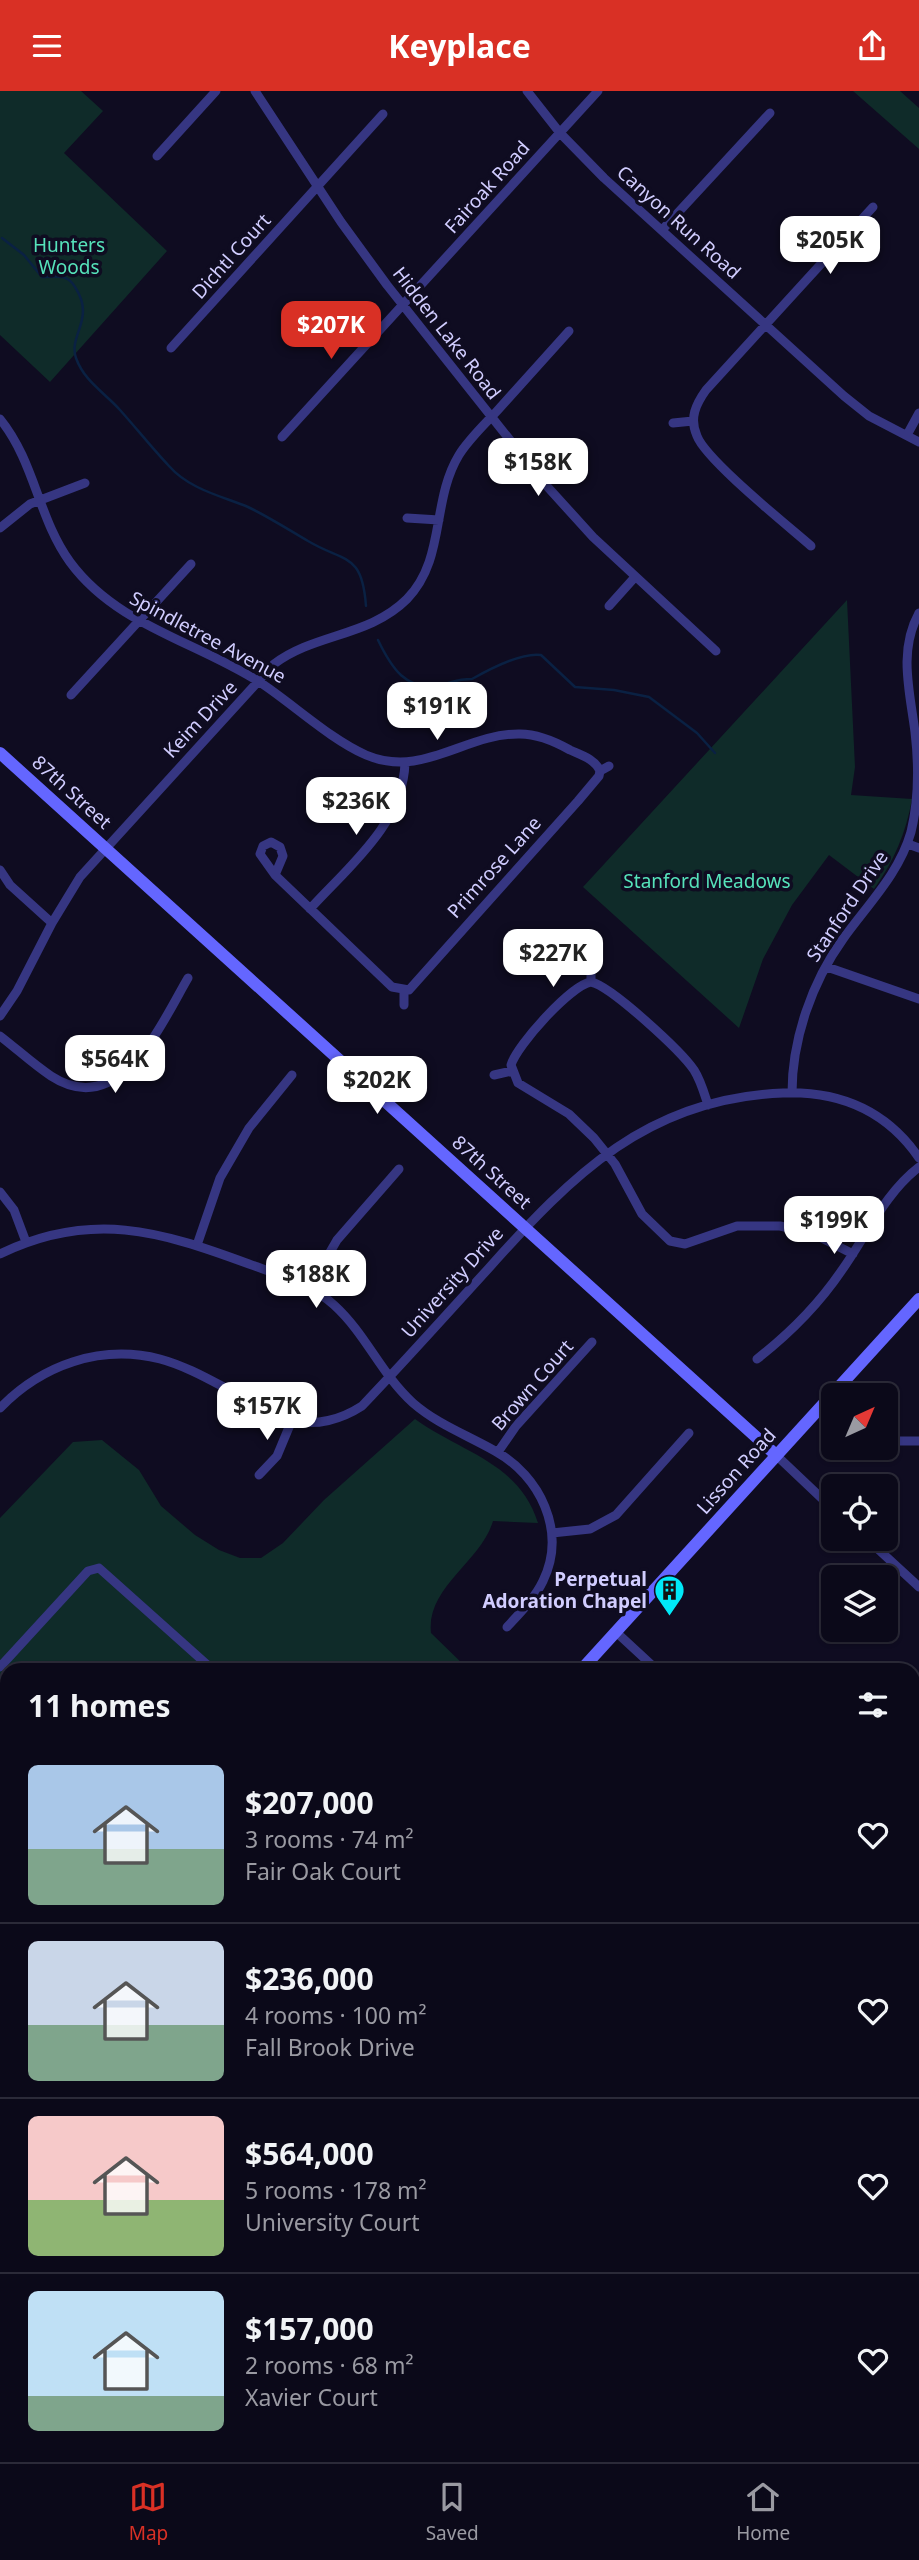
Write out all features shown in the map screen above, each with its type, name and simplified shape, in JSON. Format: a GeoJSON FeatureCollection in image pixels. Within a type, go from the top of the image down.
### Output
{"type":"FeatureCollection","features":[{"type":"Feature","properties":{"kind":"street"},"geometry":{"type":"LineString","coordinates":[[157,156],[216,91]]}},
{"type":"Feature","properties":{"kind":"street","name":"Hidden Lake Road"},"geometry":{"type":"LineString","coordinates":[[255,91],[317,187],[402,306],[491,417],[571,514],[716,651]]}},
{"type":"Feature","properties":{"kind":"street","name":"Canyon Run Road"},"geometry":{"type":"LineString","coordinates":[[527,91],[560,133],[766,325],[860,409],[919,442]]}},
{"type":"Feature","properties":{"kind":"street","name":"Fairoak Road"},"geometry":{"type":"LineString","coordinates":[[282,437],[598,91]]}},
{"type":"Feature","properties":{"kind":"street"},"geometry":{"type":"LineString","coordinates":[[662,230],[770,113]]}},
{"type":"Feature","properties":{"kind":"street","name":"Dichtl Court"},"geometry":{"type":"LineString","coordinates":[[171,348],[383,114]]}},
{"type":"Feature","properties":{"kind":"street"},"geometry":{"type":"LineString","coordinates":[[811,546],[712,456],[698,439],[693,421],[697,404],[706,390],[873,207]]}},
{"type":"Feature","properties":{"kind":"street","name":"Keim Drive"},"geometry":{"type":"LineString","coordinates":[[0,1016],[27,974],[52,923],[80,877],[274,664],[299,647],[357,631],[405,601],[426,571],[439,520],[442,495],[458,456],[569,331]]}},
{"type":"Feature","properties":{"kind":"street"},"geometry":{"type":"LineString","coordinates":[[906,435],[919,413]]}},
{"type":"Feature","properties":{"kind":"street","name":"Spindletree Avenue"},"geometry":{"type":"LineString","coordinates":[[0,419],[26,461],[58,544],[83,578],[110,603],[138,621],[258,681],[363,753],[405,763],[434,758],[497,737],[519,734],[556,743],[604,768]]}},
{"type":"Feature","properties":{"kind":"street"},"geometry":{"type":"LineString","coordinates":[[674,423],[693,421]]}},
{"type":"Feature","properties":{"kind":"street"},"geometry":{"type":"LineString","coordinates":[[0,528],[17,512],[40,499],[85,483]]}},
{"type":"Feature","properties":{"kind":"street"},"geometry":{"type":"LineString","coordinates":[[407,518],[439,520]]}},
{"type":"Feature","properties":{"kind":"street"},"geometry":{"type":"LineString","coordinates":[[71,695],[191,564]]}},
{"type":"Feature","properties":{"kind":"street"},"geometry":{"type":"LineString","coordinates":[[609,606],[635,577]]}},
{"type":"Feature","properties":{"kind":"street","name":"Stanford Drive"},"geometry":{"type":"LineString","coordinates":[[792,1093],[798,1041],[810,1003],[843,939],[887,882],[908,844],[919,789],[917,733],[907,647],[919,613]]}},
{"type":"Feature","properties":{"kind":"street","name":"87th Street"},"geometry":{"type":"LineString","coordinates":[[0,753],[821,1498]]}},
{"type":"Feature","properties":{"kind":"street"},"geometry":{"type":"LineString","coordinates":[[310,909],[385,825],[400,796],[405,763]]}},
{"type":"Feature","properties":{"kind":"street","name":"Primrose Lane"},"geometry":{"type":"LineString","coordinates":[[404,991],[414,987],[424,970],[600,776],[604,768]]}},
{"type":"Feature","properties":{"kind":"street"},"geometry":{"type":"LineString","coordinates":[[908,844],[919,848]]}},
{"type":"Feature","properties":{"kind":"street"},"geometry":{"type":"LineString","coordinates":[[0,870],[9,885],[52,923]]}},
{"type":"Feature","properties":{"kind":"street"},"geometry":{"type":"LineString","coordinates":[[275,875],[392,987],[404,991],[404,1005]]}},
{"type":"Feature","properties":{"kind":"street"},"geometry":{"type":"LineString","coordinates":[[591,966],[591,982]]}},
{"type":"Feature","properties":{"kind":"street"},"geometry":{"type":"LineString","coordinates":[[827,967],[919,999]]}},
{"type":"Feature","properties":{"kind":"street"},"geometry":{"type":"LineString","coordinates":[[0,1036],[52,1077],[75,1085],[98,1086],[117,1078],[135,1063],[188,978]]}},
{"type":"Feature","properties":{"kind":"street"},"geometry":{"type":"LineString","coordinates":[[708,1105],[700,1081],[685,1060],[606,987],[591,982],[577,987],[521,1047],[512,1061],[512,1071],[519,1083],[569,1114],[607,1153],[649,1223],[674,1243],[685,1244],[725,1229],[760,1224],[812,1233],[853,1254]]}},
{"type":"Feature","properties":{"kind":"street"},"geometry":{"type":"LineString","coordinates":[[494,1075],[512,1071]]}},
{"type":"Feature","properties":{"kind":"street"},"geometry":{"type":"LineString","coordinates":[[197,1245],[220,1178],[249,1128],[292,1075]]}},
{"type":"Feature","properties":{"kind":"street","name":"University Drive"},"geometry":{"type":"LineString","coordinates":[[0,1408],[37,1377],[57,1367],[81,1359],[120,1353],[178,1365],[292,1420],[321,1422],[346,1416],[362,1406],[389,1378],[571,1180],[607,1153],[653,1126],[708,1105],[749,1096],[792,1093],[831,1095],[864,1107],[896,1129],[919,1158]]}},
{"type":"Feature","properties":{"kind":"street"},"geometry":{"type":"LineString","coordinates":[[757,1359],[806,1314],[853,1254],[889,1198],[919,1167]]}},
{"type":"Feature","properties":{"kind":"street"},"geometry":{"type":"LineString","coordinates":[[310,1287],[337,1240],[399,1169]]}},
{"type":"Feature","properties":{"kind":"street"},"geometry":{"type":"LineString","coordinates":[[0,1192],[14,1210],[26,1242]]}},
{"type":"Feature","properties":{"kind":"street"},"geometry":{"type":"LineString","coordinates":[[0,1254],[26,1242],[68,1231],[107,1228],[145,1231],[197,1245],[310,1287],[353,1323],[389,1378],[428,1416],[498,1453],[535,1484],[552,1534],[543,1581],[507,1627]]}},
{"type":"Feature","properties":{"kind":"street","name":"Lisson Road"},"geometry":{"type":"LineString","coordinates":[[588,1663],[919,1299]]}},
{"type":"Feature","properties":{"kind":"street","name":"Brown Court"},"geometry":{"type":"LineString","coordinates":[[498,1453],[516,1426],[592,1342]]}},
{"type":"Feature","properties":{"kind":"street"},"geometry":{"type":"LineString","coordinates":[[259,1475],[277,1456],[292,1420]]}},
{"type":"Feature","properties":{"kind":"street"},"geometry":{"type":"LineString","coordinates":[[552,1534],[590,1529],[616,1515],[689,1433]]}},
{"type":"Feature","properties":{"kind":"street"},"geometry":{"type":"LineString","coordinates":[[900,1441],[919,1441]]}},
{"type":"Feature","properties":{"kind":"street"},"geometry":{"type":"LineString","coordinates":[[880,1551],[919,1587]]}},
{"type":"Feature","properties":{"kind":"street"},"geometry":{"type":"LineString","coordinates":[[3,1663],[88,1571],[99,1568],[205,1663]]}},
{"type":"Feature","properties":{"kind":"street"},"geometry":{"type":"LineString","coordinates":[[616,1632],[650,1663]]}},
{"type":"Feature","properties":{"kind":"street"},"geometry":{"type":"LineString","coordinates":[[0,1658],[10,1655]]}},
{"type":"Feature","properties":{"kind":"green space","name":"Hunters Woods"},"geometry":{"type":"Polygon","coordinates":[[[0,91],[81,91],[103,111],[64,153],[167,251],[50,382],[0,335],[0,91]]]}},
{"type":"Feature","properties":{"kind":"green space"},"geometry":{"type":"Polygon","coordinates":[[[853,91],[900,91],[919,108],[919,149],[853,91]]]}},
{"type":"Feature","properties":{"kind":"green space","name":"Stanford Meadows"},"geometry":{"type":"Polygon","coordinates":[[[847,600],[855,767],[851,795],[912,799],[903,835],[888,868],[874,889],[829,855],[792,905],[763,959],[739,1028],[583,887],[847,600]]]}},
{"type":"Feature","properties":{"kind":"green space"},"geometry":{"type":"Polygon","coordinates":[[[415,1419],[503,1472],[529,1502],[538,1523],[493,1521],[487,1536],[437,1602],[431,1633],[462,1663],[0,1663],[0,1518],[73,1442],[102,1440],[139,1470],[161,1506],[195,1535],[219,1550],[240,1558],[261,1558],[283,1543],[324,1500],[415,1419]]]}},
{"type":"Feature","properties":{"kind":"waterway"},"geometry":{"type":"LineString","coordinates":[[2,238],[24,255],[42,277],[61,277],[75,287],[83,308],[75,342],[76,358],[80,366],[89,380],[120,410],[169,466],[186,481],[248,507],[349,561],[360,576],[366,606]]}},
{"type":"Feature","properties":{"kind":"waterway"},"geometry":{"type":"LineString","coordinates":[[378,640],[401,675],[418,685],[428,686],[472,679],[515,659],[541,655],[575,687],[614,690],[649,697],[697,733],[715,753]]}},
{"type":"Feature","properties":{"kind":"place","name":"Perpetual Adoration Chapel"},"geometry":{"type":"Point","coordinates":[670,1617]}}]}
